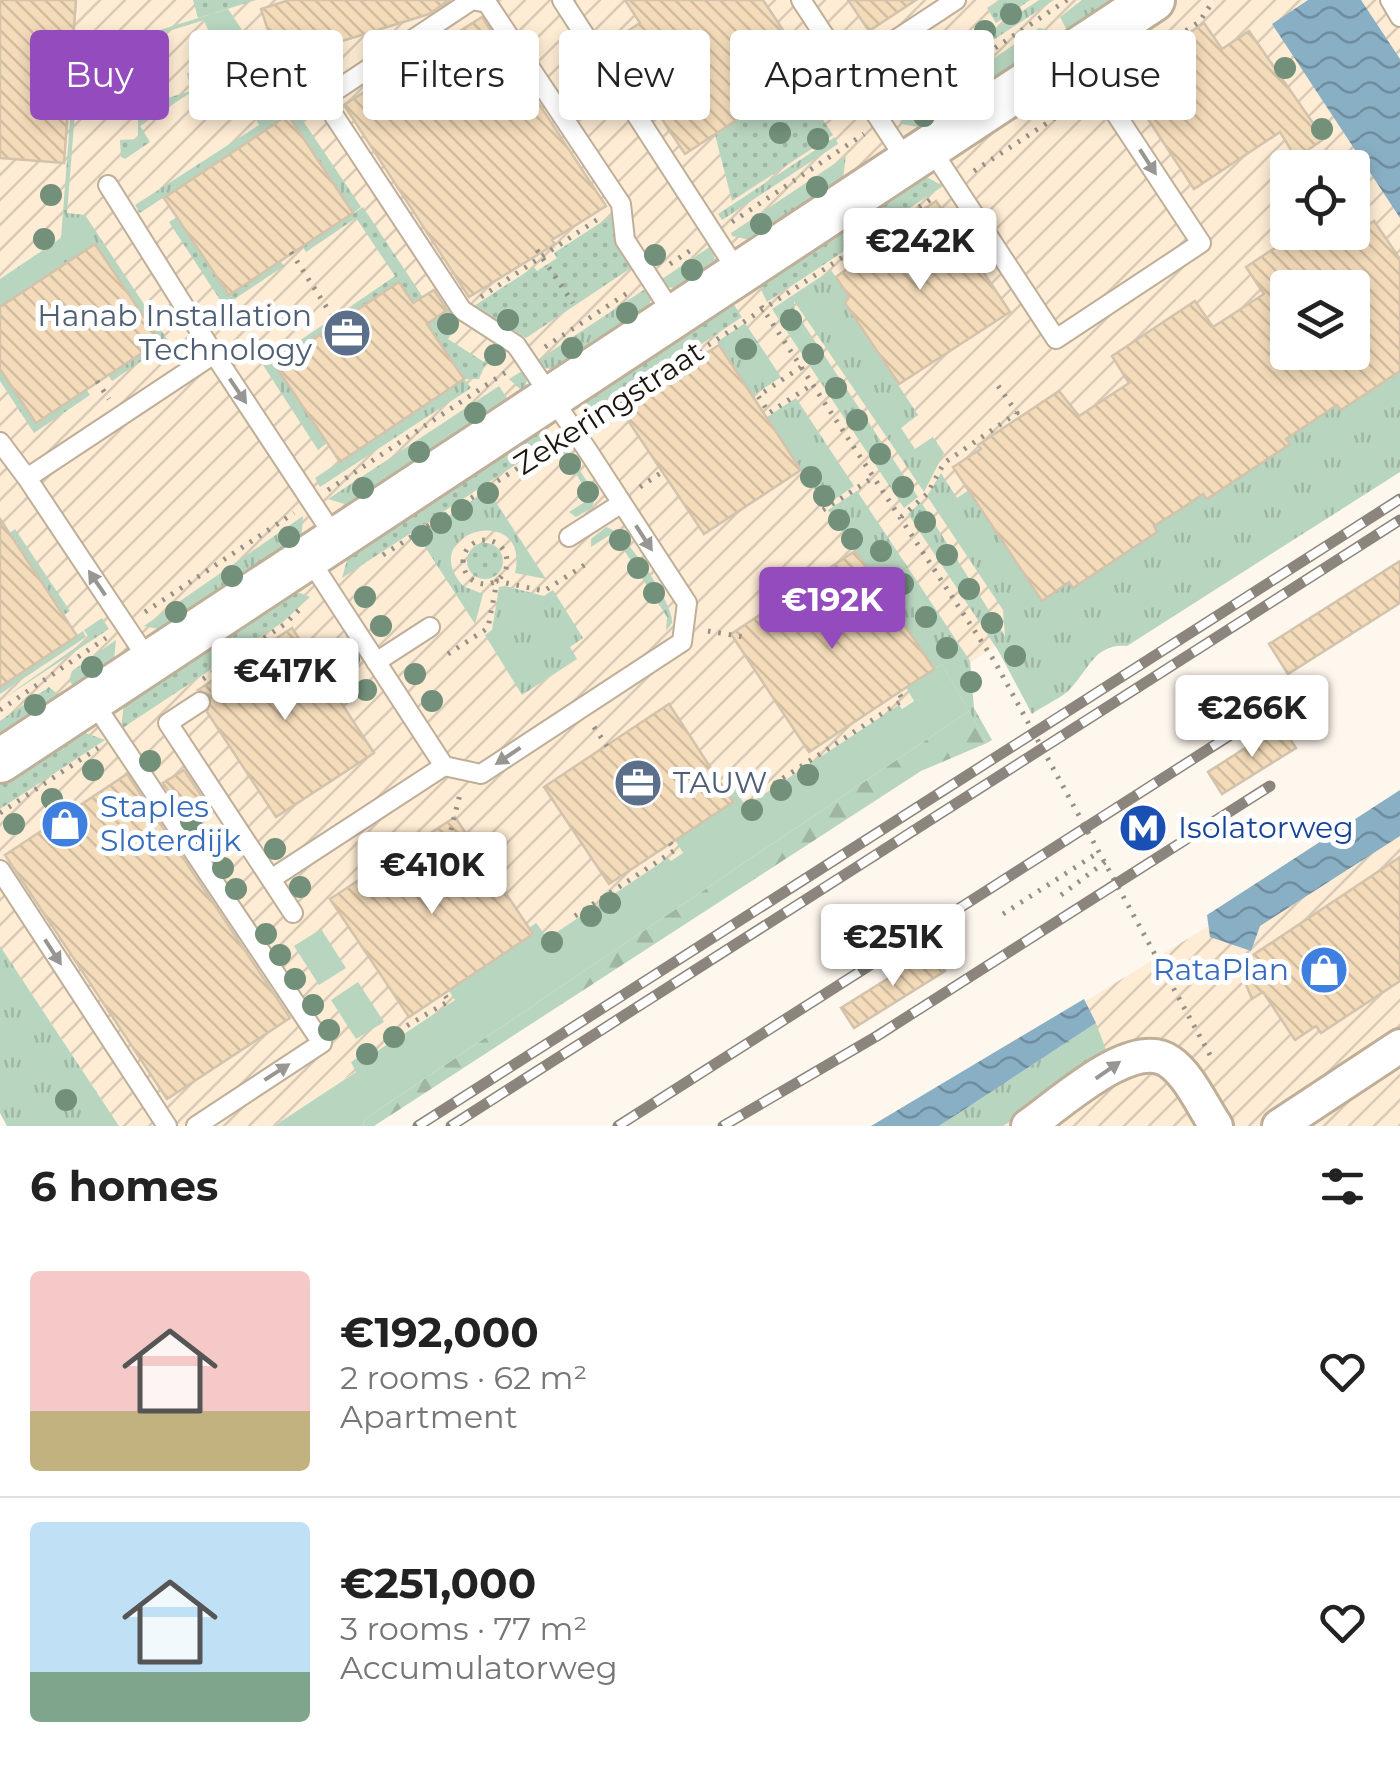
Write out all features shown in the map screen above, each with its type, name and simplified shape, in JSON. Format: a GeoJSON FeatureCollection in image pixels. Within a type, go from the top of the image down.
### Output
{"type":"FeatureCollection","features":[{"type":"Feature","properties":{"kind":"street","name":"Zekeringstraat"},"geometry":{"type":"LineString","coordinates":[[1108,30],[1153,0]]}},
{"type":"Feature","properties":{"kind":"street","name":"Zekeringstraat"},"geometry":{"type":"LineString","coordinates":[[1,760],[105,720],[151,664],[326,563],[563,415],[675,317],[751,291],[920,156],[1014,93]]}},
{"type":"Feature","properties":{"kind":"street"},"geometry":{"type":"LineString","coordinates":[[1279,1126],[1400,1046]]}},
{"type":"Feature","properties":{"kind":"street"},"geometry":{"type":"LineString","coordinates":[[1028,1126],[1129,1056],[1156,1053],[1174,1064],[1216,1126]]}},
{"type":"Feature","properties":{"kind":"lane"},"geometry":{"type":"LineString","coordinates":[[271,879],[444,766],[482,774],[682,642],[687,603],[516,344],[462,310],[322,99],[472,0],[487,3],[621,204],[625,240],[675,317]]}},
{"type":"Feature","properties":{"kind":"lane"},"geometry":{"type":"LineString","coordinates":[[562,0],[751,291]]}},
{"type":"Feature","properties":{"kind":"lane"},"geometry":{"type":"LineString","coordinates":[[802,0],[821,30]]}},
{"type":"Feature","properties":{"kind":"lane"},"geometry":{"type":"LineString","coordinates":[[910,30],[956,0]]}},
{"type":"Feature","properties":{"kind":"lane"},"geometry":{"type":"LineString","coordinates":[[1390,0],[1400,17]]}},
{"type":"Feature","properties":{"kind":"lane"},"geometry":{"type":"LineString","coordinates":[[890,120],[920,156],[954,184],[1056,339],[1202,243],[1120,120]]}},
{"type":"Feature","properties":{"kind":"lane"},"geometry":{"type":"LineString","coordinates":[[108,185],[214,354],[376,662],[444,766]]}},
{"type":"Feature","properties":{"kind":"lane"},"geometry":{"type":"LineString","coordinates":[[27,478],[214,354]]}},
{"type":"Feature","properties":{"kind":"lane"},"geometry":{"type":"LineString","coordinates":[[0,442],[151,664]]}},
{"type":"Feature","properties":{"kind":"lane"},"geometry":{"type":"LineString","coordinates":[[569,537],[622,503]]}},
{"type":"Feature","properties":{"kind":"lane"},"geometry":{"type":"LineString","coordinates":[[376,662],[430,627]]}},
{"type":"Feature","properties":{"kind":"lane"},"geometry":{"type":"LineString","coordinates":[[196,694],[168,724],[293,913]]}},
{"type":"Feature","properties":{"kind":"lane"},"geometry":{"type":"LineString","coordinates":[[105,720],[322,1043],[196,1126]]}},
{"type":"Feature","properties":{"kind":"lane"},"geometry":{"type":"LineString","coordinates":[[0,870],[167,1126]]}},
{"type":"Feature","properties":{"kind":"path","name":"Zekeringstraat"},"geometry":{"type":"LineString","coordinates":[[1186,30],[1198,22],[1214,0]]}},
{"type":"Feature","properties":{"kind":"path","name":"Zekeringstraat"},"geometry":{"type":"LineString","coordinates":[[376,560],[563,415],[751,291],[954,184],[1051,120]]}},
{"type":"Feature","properties":{"kind":"path"},"geometry":{"type":"LineString","coordinates":[[462,310],[621,204]]}},
{"type":"Feature","properties":{"kind":"path"},"geometry":{"type":"LineString","coordinates":[[537,250],[573,303]]}},
{"type":"Feature","properties":{"kind":"path"},"geometry":{"type":"LineString","coordinates":[[290,252],[338,325]]}},
{"type":"Feature","properties":{"kind":"path"},"geometry":{"type":"LineString","coordinates":[[751,291],[995,662],[1217,1069],[1196,1096]]}},
{"type":"Feature","properties":{"kind":"path"},"geometry":{"type":"LineString","coordinates":[[801,367],[758,396],[763,405],[769,413],[813,384]]}},
{"type":"Feature","properties":{"kind":"path"},"geometry":{"type":"LineString","coordinates":[[901,517],[927,494],[944,463],[1017,413],[994,380]]}},
{"type":"Feature","properties":{"kind":"path"},"geometry":{"type":"LineString","coordinates":[[822,510],[874,477]]}},
{"type":"Feature","properties":{"kind":"path"},"geometry":{"type":"LineString","coordinates":[[448,654],[488,628],[497,580],[507,566],[504,550],[489,540],[472,542],[463,557],[466,574],[480,584],[497,580],[544,591],[586,564]]}},
{"type":"Feature","properties":{"kind":"path"},"geometry":{"type":"LineString","coordinates":[[196,694],[326,563]]}},
{"type":"Feature","properties":{"kind":"path"},"geometry":{"type":"LineString","coordinates":[[685,627],[744,636]]}},
{"type":"Feature","properties":{"kind":"path"},"geometry":{"type":"LineString","coordinates":[[774,784],[903,700],[898,692]]}},
{"type":"Feature","properties":{"kind":"path"},"geometry":{"type":"LineString","coordinates":[[0,813],[105,720]]}},
{"type":"Feature","properties":{"kind":"path"},"geometry":{"type":"LineString","coordinates":[[451,830],[465,770]]}},
{"type":"Feature","properties":{"kind":"path"},"geometry":{"type":"LineString","coordinates":[[575,916],[675,850],[670,843]]}},
{"type":"Feature","properties":{"kind":"path"},"geometry":{"type":"LineString","coordinates":[[1003,914],[1100,852]]}},
{"type":"Feature","properties":{"kind":"path"},"geometry":{"type":"LineString","coordinates":[[1061,894],[1105,862]]}},
{"type":"Feature","properties":{"kind":"path"},"geometry":{"type":"LineString","coordinates":[[398,1031],[449,1001],[444,994]]}},
{"type":"Feature","properties":{"kind":"shaded area"},"geometry":{"type":"Polygon","coordinates":[[[0,0],[1400,0],[1400,377],[274,1126],[119,1126],[0,946],[0,0]]]}},
{"type":"Feature","properties":{"kind":"shaded area"},"geometry":{"type":"Polygon","coordinates":[[[1400,809],[1400,1126],[881,1126],[1400,809]]]}},
{"type":"Feature","properties":{"kind":"green space"},"geometry":{"type":"Polygon","coordinates":[[[193,0],[256,0],[198,18],[193,0]]]}},
{"type":"Feature","properties":{"kind":"green space"},"geometry":{"type":"Polygon","coordinates":[[[999,0],[1030,0],[996,23],[987,8],[999,0]]]}},
{"type":"Feature","properties":{"kind":"green space"},"geometry":{"type":"Polygon","coordinates":[[[1039,0],[1054,0],[994,40],[994,30],[1039,0]]]}},
{"type":"Feature","properties":{"kind":"green space"},"geometry":{"type":"Polygon","coordinates":[[[1082,0],[1115,0],[1078,30],[1067,30],[1060,17],[1082,0]]]}},
{"type":"Feature","properties":{"kind":"green space"},"geometry":{"type":"Polygon","coordinates":[[[228,9],[242,30],[208,30],[204,20],[169,31],[160,30],[228,9]]]}},
{"type":"Feature","properties":{"kind":"green space"},"geometry":{"type":"Polygon","coordinates":[[[1014,45],[1014,73],[994,86],[994,58],[1014,45]]]}},
{"type":"Feature","properties":{"kind":"green space"},"geometry":{"type":"Polygon","coordinates":[[[189,92],[169,107],[169,98],[189,92]]]}},
{"type":"Feature","properties":{"kind":"green space"},"geometry":{"type":"Polygon","coordinates":[[[70,120],[74,120],[67,213],[85,215],[169,342],[112,381],[108,375],[159,340],[95,244],[0,307],[0,279],[61,238],[70,120]]]}},
{"type":"Feature","properties":{"kind":"green space"},"geometry":{"type":"Polygon","coordinates":[[[138,120],[149,120],[140,126],[150,142],[125,159],[121,157],[120,140],[138,139],[138,120]]]}},
{"type":"Feature","properties":{"kind":"green space"},"geometry":{"type":"Polygon","coordinates":[[[256,120],[280,120],[140,213],[135,205],[259,125],[256,120]]]}},
{"type":"Feature","properties":{"kind":"green space"},"geometry":{"type":"Polygon","coordinates":[[[291,120],[303,120],[361,207],[353,213],[291,120]]]}},
{"type":"Feature","properties":{"kind":"green space"},"geometry":{"type":"Polygon","coordinates":[[[737,120],[823,120],[833,135],[732,201],[715,135],[737,120]]]}},
{"type":"Feature","properties":{"kind":"green space"},"geometry":{"type":"Polygon","coordinates":[[[901,120],[944,120],[930,129],[901,120]]]}},
{"type":"Feature","properties":{"kind":"green space"},"geometry":{"type":"Polygon","coordinates":[[[835,137],[838,144],[722,220],[718,214],[835,137]]]}},
{"type":"Feature","properties":{"kind":"green space"},"geometry":{"type":"Polygon","coordinates":[[[846,156],[842,186],[759,242],[732,236],[731,233],[846,156]]]}},
{"type":"Feature","properties":{"kind":"green space"},"geometry":{"type":"Polygon","coordinates":[[[923,175],[943,186],[767,302],[758,283],[923,175]]]}},
{"type":"Feature","properties":{"kind":"green space"},"geometry":{"type":"Polygon","coordinates":[[[363,207],[436,317],[448,309],[461,319],[448,339],[484,362],[497,342],[509,350],[485,365],[479,379],[464,379],[399,283],[347,317],[344,311],[395,276],[356,218],[306,252],[302,246],[363,207]]]}},
{"type":"Feature","properties":{"kind":"green space"},"geometry":{"type":"Polygon","coordinates":[[[614,214],[618,248],[631,268],[526,338],[474,306],[534,267],[537,271],[557,258],[554,253],[614,214]]]}},
{"type":"Feature","properties":{"kind":"green space"},"geometry":{"type":"Polygon","coordinates":[[[177,217],[284,266],[224,306],[169,222],[177,217]]]}},
{"type":"Feature","properties":{"kind":"green space"},"geometry":{"type":"Polygon","coordinates":[[[711,246],[715,253],[712,273],[687,290],[667,287],[662,279],[711,246]]]}},
{"type":"Feature","properties":{"kind":"green space"},"geometry":{"type":"Polygon","coordinates":[[[831,270],[849,297],[845,304],[918,415],[901,428],[915,449],[933,437],[944,453],[924,492],[794,301],[795,311],[918,497],[904,508],[772,309],[831,270]]]}},
{"type":"Feature","properties":{"kind":"green space"},"geometry":{"type":"Polygon","coordinates":[[[645,289],[651,298],[646,317],[564,371],[544,368],[538,360],[645,289]]]}},
{"type":"Feature","properties":{"kind":"green space"},"geometry":{"type":"Polygon","coordinates":[[[731,300],[742,317],[586,421],[587,398],[731,300]]]}},
{"type":"Feature","properties":{"kind":"green space"},"geometry":{"type":"Polygon","coordinates":[[[745,323],[781,377],[752,396],[717,342],[745,323]]]}},
{"type":"Feature","properties":{"kind":"green space"},"geometry":{"type":"Polygon","coordinates":[[[323,325],[327,330],[276,365],[327,443],[318,450],[263,365],[323,325]]]}},
{"type":"Feature","properties":{"kind":"green space"},"geometry":{"type":"Polygon","coordinates":[[[0,369],[36,422],[86,389],[90,395],[34,433],[0,381],[0,369]]]}},
{"type":"Feature","properties":{"kind":"green space"},"geometry":{"type":"Polygon","coordinates":[[[522,371],[527,380],[522,399],[358,508],[328,499],[499,386],[507,398],[520,389],[509,379],[522,371]]]}},
{"type":"Feature","properties":{"kind":"green space"},"geometry":{"type":"Polygon","coordinates":[[[1400,371],[1400,472],[1127,646],[1106,649],[1067,692],[1032,714],[999,652],[908,514],[921,502],[1005,636],[1003,610],[927,496],[941,473],[957,498],[969,490],[1042,600],[1069,583],[1075,586],[1154,535],[1153,527],[1203,494],[1208,498],[1288,446],[1287,438],[1337,405],[1344,409],[1400,371]]]}},
{"type":"Feature","properties":{"kind":"green space"},"geometry":{"type":"Polygon","coordinates":[[[464,379],[471,388],[320,487],[315,478],[464,379]]]}},
{"type":"Feature","properties":{"kind":"green space"},"geometry":{"type":"Polygon","coordinates":[[[796,398],[854,486],[825,506],[767,417],[796,398]]]}},
{"type":"Feature","properties":{"kind":"green space"},"geometry":{"type":"Polygon","coordinates":[[[538,430],[558,437],[342,578],[349,553],[538,430]]]}},
{"type":"Feature","properties":{"kind":"green space"},"geometry":{"type":"Polygon","coordinates":[[[562,443],[596,495],[592,508],[576,517],[569,512],[591,498],[558,445],[562,443]]]}},
{"type":"Feature","properties":{"kind":"green space"},"geometry":{"type":"Polygon","coordinates":[[[488,490],[546,579],[515,573],[515,551],[507,537],[493,531],[477,532],[462,539],[453,551],[452,567],[463,586],[483,594],[475,624],[418,536],[488,490]]]}},
{"type":"Feature","properties":{"kind":"green space"},"geometry":{"type":"Polygon","coordinates":[[[857,491],[970,661],[974,708],[992,740],[987,743],[942,664],[934,669],[828,510],[857,491]]]}},
{"type":"Feature","properties":{"kind":"green space"},"geometry":{"type":"Polygon","coordinates":[[[303,516],[301,546],[172,632],[144,626],[303,516]]]}},
{"type":"Feature","properties":{"kind":"green space"},"geometry":{"type":"Polygon","coordinates":[[[606,527],[614,531],[636,554],[657,586],[671,614],[672,623],[666,631],[667,617],[613,533],[591,547],[591,539],[606,527]]]}},
{"type":"Feature","properties":{"kind":"green space"},"geometry":{"type":"Polygon","coordinates":[[[15,529],[70,611],[64,615],[13,539],[0,540],[15,529]]]}},
{"type":"Feature","properties":{"kind":"green space"},"geometry":{"type":"Polygon","coordinates":[[[485,543],[498,548],[503,561],[498,574],[485,579],[472,574],[467,561],[472,548],[485,543]]]}},
{"type":"Feature","properties":{"kind":"green space"},"geometry":{"type":"Polygon","coordinates":[[[499,587],[544,596],[553,590],[583,638],[570,647],[577,659],[522,695],[485,635],[492,630],[499,587]]]}},
{"type":"Feature","properties":{"kind":"green space"},"geometry":{"type":"Polygon","coordinates":[[[290,594],[310,597],[283,622],[121,729],[124,702],[290,594]]]}},
{"type":"Feature","properties":{"kind":"green space"},"geometry":{"type":"Polygon","coordinates":[[[102,618],[109,629],[0,701],[89,638],[84,630],[102,618]]]}},
{"type":"Feature","properties":{"kind":"green space"},"geometry":{"type":"Polygon","coordinates":[[[83,631],[86,637],[0,694],[0,687],[83,631]]]}},
{"type":"Feature","properties":{"kind":"green space"},"geometry":{"type":"Polygon","coordinates":[[[116,640],[113,670],[78,693],[69,680],[72,671],[116,640]]]}},
{"type":"Feature","properties":{"kind":"green space"},"geometry":{"type":"Polygon","coordinates":[[[942,664],[969,711],[365,1119],[363,1126],[274,1126],[356,1072],[351,1062],[368,1051],[371,1055],[391,1042],[389,1037],[394,1033],[398,1038],[455,1000],[449,991],[533,935],[529,928],[536,923],[548,938],[668,858],[671,861],[683,853],[675,840],[733,802],[728,794],[734,789],[746,806],[899,705],[902,709],[914,701],[906,687],[942,664]]]}},
{"type":"Feature","properties":{"kind":"green space"},"geometry":{"type":"Polygon","coordinates":[[[49,687],[66,701],[0,740],[0,721],[49,687]]]}},
{"type":"Feature","properties":{"kind":"green space"},"geometry":{"type":"Polygon","coordinates":[[[969,711],[987,743],[921,771],[374,1126],[363,1126],[365,1119],[969,711]]]}},
{"type":"Feature","properties":{"kind":"green space"},"geometry":{"type":"Polygon","coordinates":[[[80,731],[105,740],[0,809],[0,782],[80,731]]]}},
{"type":"Feature","properties":{"kind":"green space"},"geometry":{"type":"Polygon","coordinates":[[[321,929],[346,968],[319,985],[294,946],[321,929]]]}},
{"type":"Feature","properties":{"kind":"green space"},"geometry":{"type":"Polygon","coordinates":[[[0,946],[119,1126],[7,1126],[0,1113],[0,946]]]}},
{"type":"Feature","properties":{"kind":"green space"},"geometry":{"type":"Polygon","coordinates":[[[358,982],[384,1022],[356,1039],[331,1000],[358,982]]]}},
{"type":"Feature","properties":{"kind":"green space"},"geometry":{"type":"Polygon","coordinates":[[[1096,1023],[1109,1058],[1003,1126],[939,1126],[1096,1023]]]}},
{"type":"Feature","properties":{"kind":"water"},"geometry":{"type":"Polygon","coordinates":[[[1308,0],[1361,0],[1400,59],[1400,218],[1370,173],[1370,150],[1355,150],[1272,24],[1308,0]]]}},
{"type":"Feature","properties":{"kind":"water"},"geometry":{"type":"Polygon","coordinates":[[[1400,790],[1400,836],[1260,926],[1251,951],[1210,937],[1207,915],[1400,790]]]}},
{"type":"Feature","properties":{"kind":"water"},"geometry":{"type":"Polygon","coordinates":[[[1084,999],[1096,1023],[939,1126],[871,1126],[1084,999]]]}},
{"type":"Feature","properties":{"kind":"building"},"geometry":{"type":"Polygon","coordinates":[[[0,0],[76,0],[74,30],[30,30],[30,120],[67,120],[64,163],[0,158],[0,0]]]}},
{"type":"Feature","properties":{"kind":"building"},"geometry":{"type":"Polygon","coordinates":[[[289,0],[449,0],[429,14],[378,30],[363,30],[363,35],[343,41],[343,30],[268,30],[261,9],[289,0]]]}},
{"type":"Feature","properties":{"kind":"building"},"geometry":{"type":"Polygon","coordinates":[[[625,0],[763,0],[783,30],[730,30],[730,120],[736,120],[685,154],[663,120],[710,120],[710,30],[629,30],[640,23],[625,0]]]}},
{"type":"Feature","properties":{"kind":"building"},"geometry":{"type":"Polygon","coordinates":[[[848,0],[916,0],[871,30],[848,0]]]}},
{"type":"Feature","properties":{"kind":"building"},"geometry":{"type":"Polygon","coordinates":[[[482,17],[491,30],[462,30],[482,17]]]}},
{"type":"Feature","properties":{"kind":"building"},"geometry":{"type":"Polygon","coordinates":[[[1204,23],[1222,49],[1249,31],[1324,139],[1308,150],[1291,150],[1280,132],[1194,189],[1149,120],[1196,120],[1193,30],[1204,23]]]}},
{"type":"Feature","properties":{"kind":"building"},"geometry":{"type":"Polygon","coordinates":[[[363,93],[363,120],[539,120],[539,104],[606,206],[552,240],[555,244],[469,297],[344,105],[363,93]]]}},
{"type":"Feature","properties":{"kind":"building"},"geometry":{"type":"Polygon","coordinates":[[[281,120],[291,120],[353,213],[229,295],[164,198],[281,120]]]}},
{"type":"Feature","properties":{"kind":"building"},"geometry":{"type":"Polygon","coordinates":[[[936,201],[1010,312],[899,384],[845,303],[849,297],[836,277],[855,263],[852,257],[936,201]]]}},
{"type":"Feature","properties":{"kind":"building"},"geometry":{"type":"Polygon","coordinates":[[[1374,221],[1400,259],[1400,371],[1341,410],[1337,405],[1286,439],[1290,444],[1207,499],[1203,494],[1154,526],[1157,532],[1073,588],[1069,582],[1042,601],[953,467],[981,449],[978,445],[1059,391],[1079,416],[1129,383],[1112,356],[1195,301],[1213,327],[1264,294],[1246,267],[1272,250],[1370,250],[1370,224],[1374,221]]]}},
{"type":"Feature","properties":{"kind":"building"},"geometry":{"type":"Polygon","coordinates":[[[95,244],[160,341],[36,423],[0,369],[0,307],[95,244]]]}},
{"type":"Feature","properties":{"kind":"building"},"geometry":{"type":"Polygon","coordinates":[[[399,282],[413,303],[434,290],[447,310],[427,324],[464,379],[340,462],[275,365],[399,282]]]}},
{"type":"Feature","properties":{"kind":"building"},"geometry":{"type":"Polygon","coordinates":[[[719,345],[801,470],[704,534],[621,410],[719,345]]]}},
{"type":"Feature","properties":{"kind":"building"},"geometry":{"type":"Polygon","coordinates":[[[0,519],[77,636],[0,687],[0,519]]]}},
{"type":"Feature","properties":{"kind":"building"},"geometry":{"type":"Polygon","coordinates":[[[855,551],[934,669],[809,752],[731,634],[855,551]]]}},
{"type":"Feature","properties":{"kind":"building"},"geometry":{"type":"Polygon","coordinates":[[[1400,561],[1400,603],[1288,674],[1269,644],[1400,561]]]}},
{"type":"Feature","properties":{"kind":"building"},"geometry":{"type":"Polygon","coordinates":[[[292,628],[374,753],[276,817],[207,712],[211,696],[198,690],[292,628]]]}},
{"type":"Feature","properties":{"kind":"building"},"geometry":{"type":"Polygon","coordinates":[[[669,704],[733,802],[609,884],[544,787],[669,704]]]}},
{"type":"Feature","properties":{"kind":"building"},"geometry":{"type":"Polygon","coordinates":[[[1281,725],[1296,748],[1222,794],[1208,772],[1281,725]]]}},
{"type":"Feature","properties":{"kind":"building"},"geometry":{"type":"Polygon","coordinates":[[[184,770],[202,797],[181,810],[163,783],[184,770]]]}},
{"type":"Feature","properties":{"kind":"building"},"geometry":{"type":"Polygon","coordinates":[[[127,774],[290,1018],[167,1099],[5,855],[127,774]]]}},
{"type":"Feature","properties":{"kind":"building"},"geometry":{"type":"Polygon","coordinates":[[[455,817],[533,934],[409,1017],[330,899],[455,817]]]}},
{"type":"Feature","properties":{"kind":"building"},"geometry":{"type":"Polygon","coordinates":[[[1400,857],[1400,981],[1321,1033],[1316,1026],[1295,1040],[1263,992],[1252,999],[1238,965],[1400,857]]]}},
{"type":"Feature","properties":{"kind":"building"},"geometry":{"type":"Polygon","coordinates":[[[932,951],[945,971],[854,1028],[841,1008],[932,951]]]}},
{"type":"Feature","properties":{"kind":"railway"},"geometry":{"type":"LineString","coordinates":[[418,1126],[1400,499]]}},
{"type":"Feature","properties":{"kind":"railway"},"geometry":{"type":"LineString","coordinates":[[451,1126],[1400,520]]}},
{"type":"Feature","properties":{"kind":"railway"},"geometry":{"type":"LineString","coordinates":[[618,1126],[1229,736]]}},
{"type":"Feature","properties":{"kind":"railway"},"geometry":{"type":"LineString","coordinates":[[723,1126],[877,1036],[1270,786]]}},
{"type":"Feature","properties":{"kind":"place","name":"Hanab Installation Technology"},"geometry":{"type":"Point","coordinates":[347,333]}},
{"type":"Feature","properties":{"kind":"place","name":"TAUW"},"geometry":{"type":"Point","coordinates":[638,783]}},
{"type":"Feature","properties":{"kind":"place","name":"Staples Sloterdijk"},"geometry":{"type":"Point","coordinates":[65,824]}},
{"type":"Feature","properties":{"kind":"place","name":"Isolatorweg"},"geometry":{"type":"Point","coordinates":[1143,828]}},
{"type":"Feature","properties":{"kind":"place","name":"RataPlan"},"geometry":{"type":"Point","coordinates":[1324,970]}}]}
